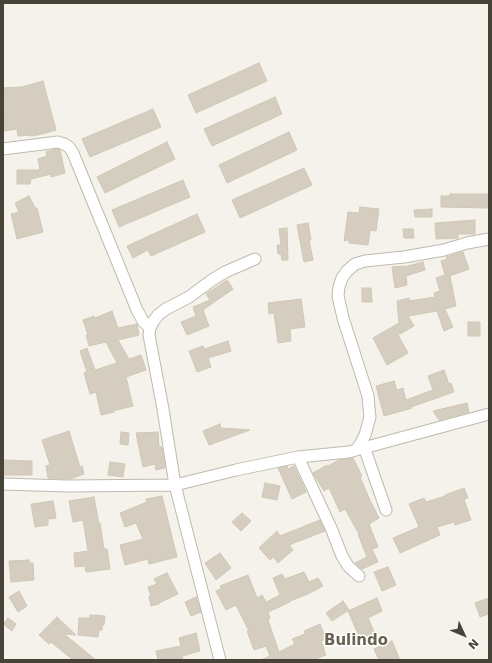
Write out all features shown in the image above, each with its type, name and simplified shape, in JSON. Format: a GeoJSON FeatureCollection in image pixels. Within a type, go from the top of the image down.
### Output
{"type":"FeatureCollection","features":[{"type":"Feature","properties":{"kind":"street"},"geometry":{"type":"LineString","coordinates":[[3,148],[58,142],[69,147],[136,310],[143,321],[150,328]]}},
{"type":"Feature","properties":{"kind":"street"},"geometry":{"type":"LineString","coordinates":[[386,510],[360,448],[370,417],[368,396],[343,318],[338,296],[339,287],[347,271],[355,264],[364,261],[404,257],[444,250],[467,242],[489,239]]}},
{"type":"Feature","properties":{"kind":"street"},"geometry":{"type":"LineString","coordinates":[[220,660],[175,485],[164,409],[149,335],[153,322],[158,315],[166,309],[189,297],[225,272],[255,259]]}},
{"type":"Feature","properties":{"kind":"street"},"geometry":{"type":"LineString","coordinates":[[3,484],[68,486],[175,485],[298,457],[348,452],[489,414]]}},
{"type":"Feature","properties":{"kind":"street"},"geometry":{"type":"LineString","coordinates":[[298,457],[331,528],[342,556],[348,566],[359,576]]}},
{"type":"Feature","properties":{"kind":"building"},"geometry":{"type":"Polygon","coordinates":[[[259,63],[267,81],[196,113],[188,95],[259,63]]]}},
{"type":"Feature","properties":{"kind":"building"},"geometry":{"type":"Polygon","coordinates":[[[43,81],[56,130],[30,136],[18,136],[17,129],[4,131],[3,88],[22,87],[43,81]]]}},
{"type":"Feature","properties":{"kind":"building"},"geometry":{"type":"Polygon","coordinates":[[[275,97],[282,114],[212,146],[204,129],[275,97]]]}},
{"type":"Feature","properties":{"kind":"building"},"geometry":{"type":"Polygon","coordinates":[[[153,109],[161,127],[90,157],[82,139],[153,109]]]}},
{"type":"Feature","properties":{"kind":"building"},"geometry":{"type":"Polygon","coordinates":[[[289,132],[297,150],[227,183],[219,165],[289,132]]]}},
{"type":"Feature","properties":{"kind":"building"},"geometry":{"type":"Polygon","coordinates":[[[167,142],[175,159],[105,193],[97,177],[167,142]]]}},
{"type":"Feature","properties":{"kind":"building"},"geometry":{"type":"Polygon","coordinates":[[[57,149],[60,150],[65,173],[51,177],[51,174],[31,179],[30,184],[17,184],[17,170],[40,170],[38,159],[47,156],[46,152],[57,149]]]}},
{"type":"Feature","properties":{"kind":"building"},"geometry":{"type":"Polygon","coordinates":[[[304,168],[312,185],[240,218],[232,200],[304,168]]]}},
{"type":"Feature","properties":{"kind":"building"},"geometry":{"type":"Polygon","coordinates":[[[183,180],[190,197],[119,227],[112,210],[183,180]]]}},
{"type":"Feature","properties":{"kind":"building"},"geometry":{"type":"Polygon","coordinates":[[[450,194],[489,194],[489,208],[441,207],[441,196],[450,196],[450,194]]]}},
{"type":"Feature","properties":{"kind":"building"},"geometry":{"type":"Polygon","coordinates":[[[29,196],[35,208],[37,208],[43,232],[17,239],[11,214],[19,212],[15,203],[29,196]]]}},
{"type":"Feature","properties":{"kind":"building"},"geometry":{"type":"Polygon","coordinates":[[[360,207],[379,209],[376,231],[370,230],[368,245],[349,243],[349,240],[344,241],[348,212],[359,213],[360,207]]]}},
{"type":"Feature","properties":{"kind":"building"},"geometry":{"type":"Polygon","coordinates":[[[432,209],[432,217],[415,217],[414,210],[432,209]]]}},
{"type":"Feature","properties":{"kind":"building"},"geometry":{"type":"Polygon","coordinates":[[[197,214],[205,232],[151,256],[148,250],[133,258],[127,246],[197,214]]]}},
{"type":"Feature","properties":{"kind":"building"},"geometry":{"type":"Polygon","coordinates":[[[475,220],[475,234],[458,234],[458,238],[436,239],[435,223],[475,220]]]}},
{"type":"Feature","properties":{"kind":"building"},"geometry":{"type":"Polygon","coordinates":[[[308,223],[311,240],[309,240],[313,260],[304,262],[297,225],[308,223]]]}},
{"type":"Feature","properties":{"kind":"building"},"geometry":{"type":"Polygon","coordinates":[[[287,228],[288,260],[282,260],[281,254],[278,254],[277,245],[281,245],[279,229],[287,228]]]}},
{"type":"Feature","properties":{"kind":"building"},"geometry":{"type":"Polygon","coordinates":[[[403,229],[413,229],[414,238],[404,238],[403,229]]]}},
{"type":"Feature","properties":{"kind":"building"},"geometry":{"type":"Polygon","coordinates":[[[463,252],[469,269],[450,276],[456,306],[445,309],[453,327],[444,331],[437,311],[408,316],[414,326],[398,335],[408,353],[387,365],[373,338],[399,323],[397,301],[409,298],[409,301],[435,297],[434,293],[440,291],[436,278],[445,275],[441,261],[447,259],[446,257],[463,252]]]}},
{"type":"Feature","properties":{"kind":"building"},"geometry":{"type":"Polygon","coordinates":[[[423,262],[425,270],[406,276],[407,285],[395,288],[392,267],[404,267],[423,262]]]}},
{"type":"Feature","properties":{"kind":"building"},"geometry":{"type":"Polygon","coordinates":[[[227,280],[233,289],[203,310],[209,326],[187,335],[181,322],[196,316],[193,307],[210,300],[206,294],[227,280]]]}},
{"type":"Feature","properties":{"kind":"building"},"geometry":{"type":"Polygon","coordinates":[[[362,288],[371,288],[372,302],[362,302],[362,288]]]}},
{"type":"Feature","properties":{"kind":"building"},"geometry":{"type":"Polygon","coordinates":[[[301,299],[305,327],[290,329],[291,341],[278,343],[274,313],[269,314],[268,303],[301,299]]]}},
{"type":"Feature","properties":{"kind":"building"},"geometry":{"type":"Polygon","coordinates":[[[112,311],[118,328],[137,324],[139,335],[118,340],[129,359],[141,355],[146,370],[126,377],[133,406],[101,415],[96,392],[90,394],[84,373],[87,372],[80,351],[87,348],[95,370],[117,363],[106,342],[89,346],[86,335],[88,335],[83,320],[94,316],[95,318],[112,311]]]}},
{"type":"Feature","properties":{"kind":"building"},"geometry":{"type":"Polygon","coordinates":[[[468,322],[480,322],[480,336],[468,336],[468,322]]]}},
{"type":"Feature","properties":{"kind":"building"},"geometry":{"type":"Polygon","coordinates":[[[228,341],[231,351],[208,358],[211,367],[197,372],[189,351],[203,346],[204,349],[228,341]]]}},
{"type":"Feature","properties":{"kind":"building"},"geometry":{"type":"Polygon","coordinates":[[[444,370],[449,384],[451,383],[454,392],[411,407],[412,408],[384,416],[376,386],[394,381],[397,390],[403,388],[406,400],[433,390],[428,376],[444,370]]]}},
{"type":"Feature","properties":{"kind":"building"},"geometry":{"type":"Polygon","coordinates":[[[467,403],[469,412],[439,420],[433,411],[467,403]]]}},
{"type":"Feature","properties":{"kind":"building"},"geometry":{"type":"Polygon","coordinates":[[[220,424],[221,428],[250,430],[209,445],[203,431],[220,424]]]}},
{"type":"Feature","properties":{"kind":"building"},"geometry":{"type":"Polygon","coordinates":[[[69,431],[80,467],[82,466],[84,474],[70,479],[48,478],[46,466],[50,465],[42,440],[69,431]]]}},
{"type":"Feature","properties":{"kind":"building"},"geometry":{"type":"Polygon","coordinates":[[[121,432],[129,433],[128,445],[120,444],[121,432]]]}},
{"type":"Feature","properties":{"kind":"building"},"geometry":{"type":"Polygon","coordinates":[[[158,432],[159,447],[162,447],[165,468],[156,470],[155,464],[143,467],[136,433],[158,432]]]}},
{"type":"Feature","properties":{"kind":"building"},"geometry":{"type":"Polygon","coordinates":[[[353,458],[362,476],[360,477],[369,498],[379,518],[369,524],[378,547],[372,549],[378,562],[362,569],[355,563],[367,557],[359,534],[345,509],[340,512],[329,488],[324,491],[313,473],[339,460],[353,458]]]}},
{"type":"Feature","properties":{"kind":"building"},"geometry":{"type":"Polygon","coordinates":[[[3,460],[32,461],[32,475],[3,475],[3,460]]]}},
{"type":"Feature","properties":{"kind":"building"},"geometry":{"type":"Polygon","coordinates":[[[110,462],[125,464],[123,477],[108,475],[110,462]]]}},
{"type":"Feature","properties":{"kind":"building"},"geometry":{"type":"Polygon","coordinates":[[[287,466],[288,469],[294,466],[306,492],[292,499],[278,468],[287,466]]]}},
{"type":"Feature","properties":{"kind":"building"},"geometry":{"type":"Polygon","coordinates":[[[265,483],[280,486],[277,500],[262,497],[265,483]]]}},
{"type":"Feature","properties":{"kind":"building"},"geometry":{"type":"Polygon","coordinates":[[[464,488],[468,498],[464,499],[471,520],[455,525],[454,522],[437,527],[440,535],[400,553],[393,538],[419,527],[409,504],[424,498],[426,502],[464,488]]]}},
{"type":"Feature","properties":{"kind":"building"},"geometry":{"type":"Polygon","coordinates":[[[162,496],[177,557],[149,564],[148,559],[125,565],[120,545],[143,539],[136,523],[125,527],[120,513],[147,502],[146,499],[162,496]]]}},
{"type":"Feature","properties":{"kind":"building"},"geometry":{"type":"Polygon","coordinates":[[[94,497],[104,549],[107,549],[110,569],[86,572],[85,566],[75,567],[74,553],[88,551],[83,520],[73,522],[69,501],[94,497]]]}},
{"type":"Feature","properties":{"kind":"building"},"geometry":{"type":"Polygon","coordinates":[[[53,501],[56,518],[48,519],[48,525],[35,527],[31,504],[53,501]]]}},
{"type":"Feature","properties":{"kind":"building"},"geometry":{"type":"Polygon","coordinates":[[[242,513],[251,521],[241,531],[232,522],[242,513]]]}},
{"type":"Feature","properties":{"kind":"building"},"geometry":{"type":"Polygon","coordinates":[[[320,520],[325,531],[289,545],[293,550],[278,563],[273,557],[270,560],[259,548],[277,531],[280,536],[320,520]]]}},
{"type":"Feature","properties":{"kind":"building"},"geometry":{"type":"Polygon","coordinates":[[[220,553],[231,568],[216,580],[205,563],[220,553]]]}},
{"type":"Feature","properties":{"kind":"building"},"geometry":{"type":"Polygon","coordinates":[[[29,560],[29,563],[33,563],[34,580],[11,582],[9,561],[29,560]]]}},
{"type":"Feature","properties":{"kind":"building"},"geometry":{"type":"Polygon","coordinates":[[[388,567],[396,585],[382,591],[374,572],[388,567]]]}},
{"type":"Feature","properties":{"kind":"building"},"geometry":{"type":"Polygon","coordinates":[[[304,572],[309,582],[318,578],[323,586],[268,612],[270,618],[268,620],[279,652],[295,644],[292,639],[305,634],[304,631],[320,624],[326,639],[321,641],[326,655],[313,660],[261,660],[270,656],[266,646],[254,650],[247,631],[249,631],[236,605],[226,610],[216,591],[222,588],[220,586],[248,575],[257,598],[262,595],[266,602],[280,595],[273,578],[282,574],[285,579],[304,572]]]}},
{"type":"Feature","properties":{"kind":"building"},"geometry":{"type":"Polygon","coordinates":[[[167,573],[178,594],[159,604],[151,606],[149,596],[151,596],[148,587],[157,584],[154,579],[167,573]]]}},
{"type":"Feature","properties":{"kind":"building"},"geometry":{"type":"Polygon","coordinates":[[[19,591],[27,606],[18,612],[9,597],[19,591]]]}},
{"type":"Feature","properties":{"kind":"building"},"geometry":{"type":"Polygon","coordinates":[[[196,597],[201,612],[191,616],[185,602],[196,597]]]}},
{"type":"Feature","properties":{"kind":"building"},"geometry":{"type":"Polygon","coordinates":[[[377,598],[382,611],[368,618],[375,634],[361,641],[348,611],[377,598]]]}},
{"type":"Feature","properties":{"kind":"building"},"geometry":{"type":"Polygon","coordinates":[[[489,598],[489,614],[480,617],[475,603],[489,598]]]}},
{"type":"Feature","properties":{"kind":"building"},"geometry":{"type":"Polygon","coordinates":[[[343,601],[349,610],[332,621],[326,613],[343,601]]]}},
{"type":"Feature","properties":{"kind":"building"},"geometry":{"type":"Polygon","coordinates":[[[90,615],[105,616],[104,625],[102,625],[102,630],[99,630],[98,637],[78,635],[79,618],[90,618],[90,615]]]}},
{"type":"Feature","properties":{"kind":"building"},"geometry":{"type":"Polygon","coordinates":[[[57,617],[76,635],[64,634],[96,660],[73,660],[51,642],[49,644],[39,635],[57,617]]]}},
{"type":"Feature","properties":{"kind":"building"},"geometry":{"type":"Polygon","coordinates":[[[8,618],[16,624],[12,631],[3,624],[8,618]]]}},
{"type":"Feature","properties":{"kind":"building"},"geometry":{"type":"Polygon","coordinates":[[[196,633],[200,651],[182,656],[183,658],[158,660],[156,651],[181,646],[179,638],[196,633]]]}},
{"type":"Feature","properties":{"kind":"building"},"geometry":{"type":"Polygon","coordinates":[[[392,641],[400,660],[379,660],[374,649],[392,641]]]}},
{"type":"Feature","properties":{"kind":"district","name":"Bulindo"},"geometry":{"type":"Point","coordinates":[356,641]}}]}
